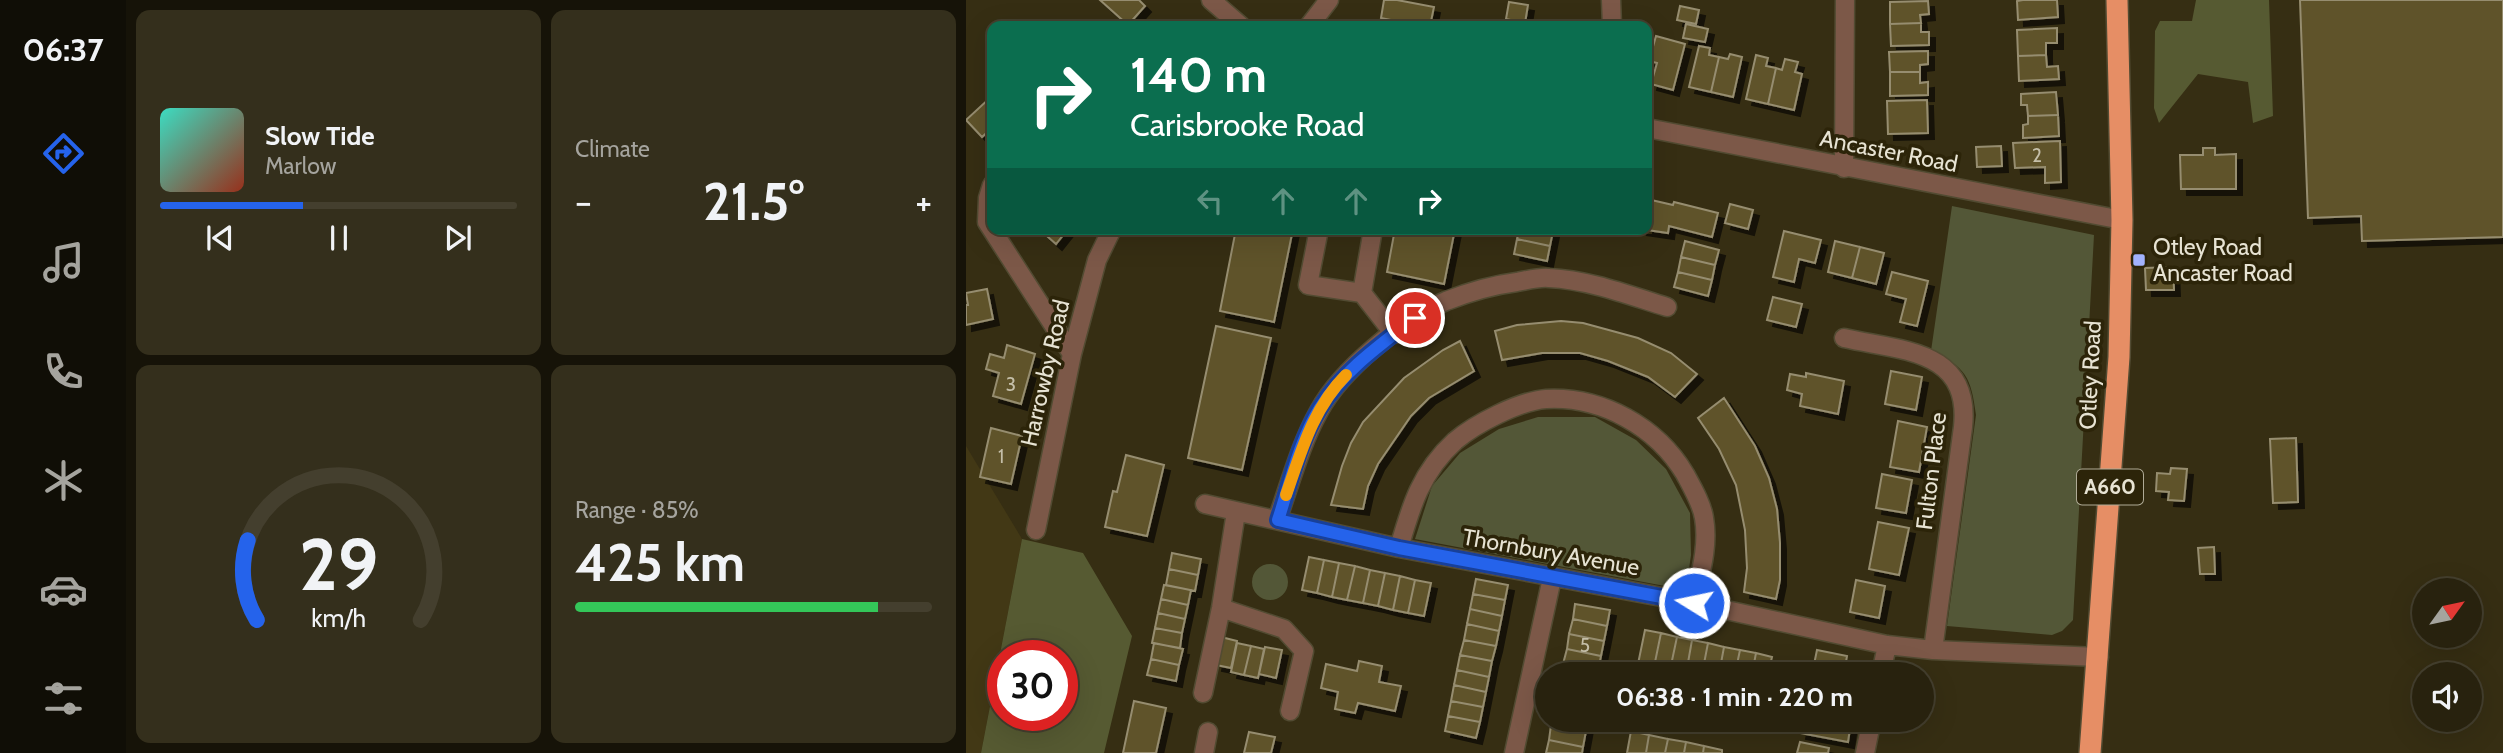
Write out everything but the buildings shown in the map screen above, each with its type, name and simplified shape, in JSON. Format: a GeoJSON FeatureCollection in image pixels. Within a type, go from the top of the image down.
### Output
{"type":"FeatureCollection","features":[{"type":"Feature","properties":{"kind":"highway","name":"Otley Road"},"geometry":{"type":"LineString","coordinates":[[2090,753],[2119,357],[2122,220],[2117,0]]}},
{"type":"Feature","properties":{"kind":"street"},"geometry":{"type":"LineString","coordinates":[[1211,0],[1235,21]]}},
{"type":"Feature","properties":{"kind":"street"},"geometry":{"type":"LineString","coordinates":[[1314,21],[1329,0]]}},
{"type":"Feature","properties":{"kind":"street"},"geometry":{"type":"LineString","coordinates":[[1611,0],[1612,21]]}},
{"type":"Feature","properties":{"kind":"street"},"geometry":{"type":"LineString","coordinates":[[1844,168],[1845,0]]}},
{"type":"Feature","properties":{"kind":"street","name":"Ancaster Road"},"geometry":{"type":"LineString","coordinates":[[1652,129],[2122,220]]}},
{"type":"Feature","properties":{"kind":"street"},"geometry":{"type":"LineString","coordinates":[[995,235],[1072,354]]}},
{"type":"Feature","properties":{"kind":"street","name":"Harrowby Road"},"geometry":{"type":"LineString","coordinates":[[1036,530],[1072,354],[1097,260],[1109,235]]}},
{"type":"Feature","properties":{"kind":"street"},"geometry":{"type":"LineString","coordinates":[[1318,235],[1308,285],[1363,293],[1394,334]]}},
{"type":"Feature","properties":{"kind":"street"},"geometry":{"type":"LineString","coordinates":[[1363,293],[1372,235]]}},
{"type":"Feature","properties":{"kind":"street"},"geometry":{"type":"LineString","coordinates":[[1278,520],[1308,432],[1320,409],[1340,382],[1366,355],[1415,318],[1445,302],[1496,285],[1545,278],[1582,281],[1668,307]]}},
{"type":"Feature","properties":{"kind":"street","name":"Fulton Place"},"geometry":{"type":"LineString","coordinates":[[1844,338],[1921,355],[1935,361],[1957,380],[1963,397],[1963,427],[1933,650]]}},
{"type":"Feature","properties":{"kind":"street"},"geometry":{"type":"LineString","coordinates":[[1399,548],[1413,499],[1430,471],[1455,442],[1484,420],[1545,399],[1592,403],[1623,416],[1652,433],[1677,462],[1691,486],[1704,516],[1706,545],[1694,603]]}},
{"type":"Feature","properties":{"kind":"street","name":"Thornbury Avenue"},"geometry":{"type":"LineString","coordinates":[[1205,504],[1399,548],[1694,603],[1887,645],[1933,650],[2099,657]]}},
{"type":"Feature","properties":{"kind":"street"},"geometry":{"type":"LineString","coordinates":[[1203,693],[1221,608],[1236,512]]}},
{"type":"Feature","properties":{"kind":"street"},"geometry":{"type":"LineString","coordinates":[[1514,753],[1552,578]]}},
{"type":"Feature","properties":{"kind":"street"},"geometry":{"type":"LineString","coordinates":[[1221,608],[1284,629],[1304,651],[1290,711]]}},
{"type":"Feature","properties":{"kind":"street"},"geometry":{"type":"LineString","coordinates":[[1883,662],[1887,645]]}},
{"type":"Feature","properties":{"kind":"street"},"geometry":{"type":"LineString","coordinates":[[1204,753],[1208,732]]}},
{"type":"Feature","properties":{"kind":"street"},"geometry":{"type":"LineString","coordinates":[[1865,753],[1869,732]]}},
{"type":"Feature","properties":{"kind":"shaded area"},"geometry":{"type":"Polygon","coordinates":[[[966,446],[1022,539],[1003,640],[987,640],[987,722],[981,753],[966,753],[966,446]]]}},
{"type":"Feature","properties":{"kind":"green space"},"geometry":{"type":"Polygon","coordinates":[[[2196,0],[2269,0],[2273,116],[2253,123],[2248,82],[2198,74],[2159,123],[2154,108],[2155,31],[2160,21],[2192,21],[2196,0]]]}},
{"type":"Feature","properties":{"kind":"green space"},"geometry":{"type":"Polygon","coordinates":[[[1952,206],[2094,235],[2073,620],[2062,631],[2052,635],[1947,626],[1976,415],[1972,391],[1965,375],[1952,362],[1931,351],[1952,206]]]}},
{"type":"Feature","properties":{"kind":"green space"},"geometry":{"type":"Polygon","coordinates":[[[1538,417],[1595,417],[1636,440],[1666,469],[1690,513],[1691,555],[1686,590],[1415,539],[1432,486],[1460,453],[1499,429],[1538,417]]]}},
{"type":"Feature","properties":{"kind":"green space"},"geometry":{"type":"Polygon","coordinates":[[[1022,539],[1083,553],[1132,636],[1104,753],[981,753],[987,722],[987,731],[1078,731],[1078,640],[1003,640],[1022,539]]]}},
{"type":"Feature","properties":{"kind":"green space"},"geometry":{"type":"Polygon","coordinates":[[[1270,564],[1283,569],[1288,582],[1283,595],[1270,600],[1257,595],[1252,582],[1257,569],[1270,564]]]}},
{"type":"Feature","properties":{"kind":"slow traffic"},"geometry":{"type":"LineString","coordinates":[[1286,495],[1308,432],[1320,409],[1346,375]]}},
{"type":"Feature","properties":{"kind":"place","name":"Otley Road Ancaster Road"},"geometry":{"type":"Point","coordinates":[2139,260]}},
{"type":"Feature","properties":{"kind":"route"},"geometry":{"type":"LineString","coordinates":[[1415,318],[1366,355],[1340,382],[1320,409],[1308,432],[1278,520],[1399,548],[1694,603]]}}]}
